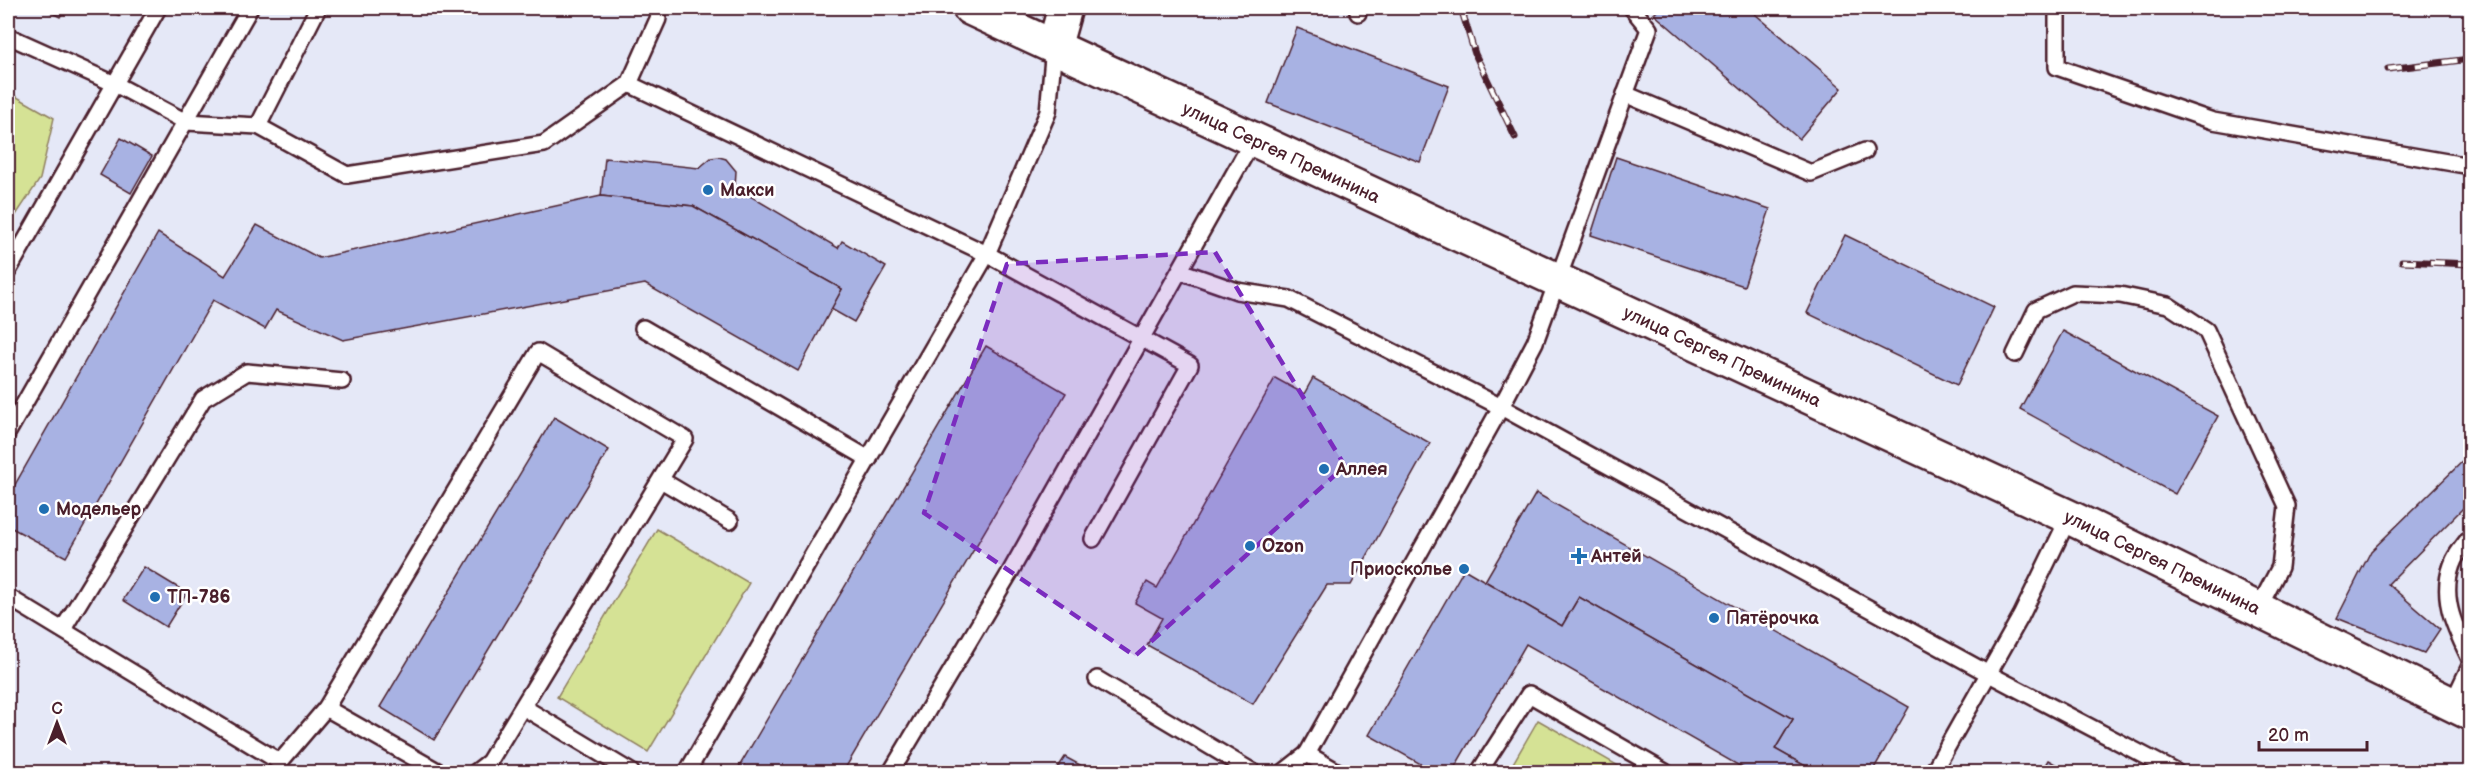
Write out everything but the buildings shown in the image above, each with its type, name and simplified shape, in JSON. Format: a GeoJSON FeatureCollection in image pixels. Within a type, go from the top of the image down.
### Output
{"type":"FeatureCollection","features":[{"type":"Feature","properties":{"kind":"street","name":"улица Сергея Преминина"},"geometry":{"type":"LineString","coordinates":[[970,8],[2069,517],[2461,708]]}},
{"type":"Feature","properties":{"kind":"street"},"geometry":{"type":"LineString","coordinates":[[1054,47],[1065,8]]}},
{"type":"Feature","properties":{"kind":"lane"},"geometry":{"type":"LineString","coordinates":[[8,271],[158,8]]}},
{"type":"Feature","properties":{"kind":"lane"},"geometry":{"type":"LineString","coordinates":[[8,432],[250,8]]}},
{"type":"Feature","properties":{"kind":"lane"},"geometry":{"type":"LineString","coordinates":[[258,126],[318,8]]}},
{"type":"Feature","properties":{"kind":"lane"},"geometry":{"type":"LineString","coordinates":[[1284,772],[1307,754],[1535,342],[1649,28],[1632,8]]}},
{"type":"Feature","properties":{"kind":"lane"},"geometry":{"type":"LineString","coordinates":[[2057,8],[2057,67],[2213,121],[2402,156],[2470,166]]}},
{"type":"Feature","properties":{"kind":"lane"},"geometry":{"type":"LineString","coordinates":[[8,36],[115,84],[186,122],[258,126],[347,175],[544,144],[629,84],[658,19]]}},
{"type":"Feature","properties":{"kind":"lane"},"geometry":{"type":"LineString","coordinates":[[687,772],[987,254],[1047,112],[1054,47]]}},
{"type":"Feature","properties":{"kind":"lane"},"geometry":{"type":"LineString","coordinates":[[629,84],[987,254],[1190,365],[1093,539]]}},
{"type":"Feature","properties":{"kind":"lane"},"geometry":{"type":"LineString","coordinates":[[1625,94],[1811,173],[1864,151]]}},
{"type":"Feature","properties":{"kind":"lane"},"geometry":{"type":"LineString","coordinates":[[891,772],[1009,574],[1253,140]]}},
{"type":"Feature","properties":{"kind":"lane"},"geometry":{"type":"LineString","coordinates":[[1180,271],[1238,291],[1288,299],[1501,407],[1989,675],[2176,772]]}},
{"type":"Feature","properties":{"kind":"lane"},"geometry":{"type":"LineString","coordinates":[[2014,354],[2036,310],[2073,293],[2120,294],[2168,305],[2206,330],[2287,506],[2280,567],[2258,609]]}},
{"type":"Feature","properties":{"kind":"lane"},"geometry":{"type":"LineString","coordinates":[[643,328],[869,459]]}},
{"type":"Feature","properties":{"kind":"lane"},"geometry":{"type":"LineString","coordinates":[[8,597],[280,762],[326,708],[538,352],[685,439],[489,762],[476,772]]}},
{"type":"Feature","properties":{"kind":"lane"},"geometry":{"type":"LineString","coordinates":[[63,629],[203,399],[247,372],[342,381]]}},
{"type":"Feature","properties":{"kind":"lane"},"geometry":{"type":"LineString","coordinates":[[661,480],[730,521]]}},
{"type":"Feature","properties":{"kind":"lane"},"geometry":{"type":"LineString","coordinates":[[1933,772],[2021,616],[2069,517]]}},
{"type":"Feature","properties":{"kind":"lane"},"geometry":{"type":"LineString","coordinates":[[2470,537],[2454,559],[2447,598],[2454,627],[2470,659]]}},
{"type":"Feature","properties":{"kind":"lane"},"geometry":{"type":"LineString","coordinates":[[2461,708],[2470,666]]}},
{"type":"Feature","properties":{"kind":"lane"},"geometry":{"type":"LineString","coordinates":[[1097,679],[1253,772]]}},
{"type":"Feature","properties":{"kind":"lane"},"geometry":{"type":"LineString","coordinates":[[1479,772],[1529,694],[1665,772]]}},
{"type":"Feature","properties":{"kind":"lane"},"geometry":{"type":"LineString","coordinates":[[523,707],[631,772]]}},
{"type":"Feature","properties":{"kind":"lane"},"geometry":{"type":"LineString","coordinates":[[326,708],[439,772]]}},
{"type":"Feature","properties":{"kind":"lane"},"geometry":{"type":"LineString","coordinates":[[1307,754],[1338,772]]}},
{"type":"Feature","properties":{"kind":"highlighted area"},"geometry":{"type":"Polygon","coordinates":[[[1215,252],[1345,466],[1135,656],[924,513],[1007,264],[1215,252]]]}},
{"type":"Feature","properties":{"kind":"green space"},"geometry":{"type":"Polygon","coordinates":[[[8,92],[54,118],[40,179],[8,227],[8,92]]]}},
{"type":"Feature","properties":{"kind":"green space"},"geometry":{"type":"Polygon","coordinates":[[[657,529],[749,583],[648,752],[557,697],[657,529]]]}},
{"type":"Feature","properties":{"kind":"green space"},"geometry":{"type":"Polygon","coordinates":[[[1538,720],[1629,772],[1508,772],[1538,720]]]}},
{"type":"Feature","properties":{"kind":"railway"},"geometry":{"type":"LineString","coordinates":[[1461,8],[1475,54],[1515,137]]}},
{"type":"Feature","properties":{"kind":"railway"},"geometry":{"type":"LineString","coordinates":[[2388,69],[2470,59]]}},
{"type":"Feature","properties":{"kind":"railway"},"geometry":{"type":"LineString","coordinates":[[2402,261],[2470,264]]}},
{"type":"Feature","properties":{"kind":"place","name":"Макси"},"geometry":{"type":"Point","coordinates":[708,190]}},
{"type":"Feature","properties":{"kind":"place","name":"Аллея"},"geometry":{"type":"Point","coordinates":[1324,469]}},
{"type":"Feature","properties":{"kind":"place","name":"Модельер"},"geometry":{"type":"Point","coordinates":[44,509]}},
{"type":"Feature","properties":{"kind":"place","name":"Ozon"},"geometry":{"type":"Point","coordinates":[1250,546]}},
{"type":"Feature","properties":{"kind":"place","name":"Антей"},"geometry":{"type":"Point","coordinates":[1579,556]}},
{"type":"Feature","properties":{"kind":"place","name":"Приосколье"},"geometry":{"type":"Point","coordinates":[1464,569]}},
{"type":"Feature","properties":{"kind":"place","name":"ТП-786"},"geometry":{"type":"Point","coordinates":[155,597]}},
{"type":"Feature","properties":{"kind":"place","name":"Пятёрочка"},"geometry":{"type":"Point","coordinates":[1714,618]}}]}
